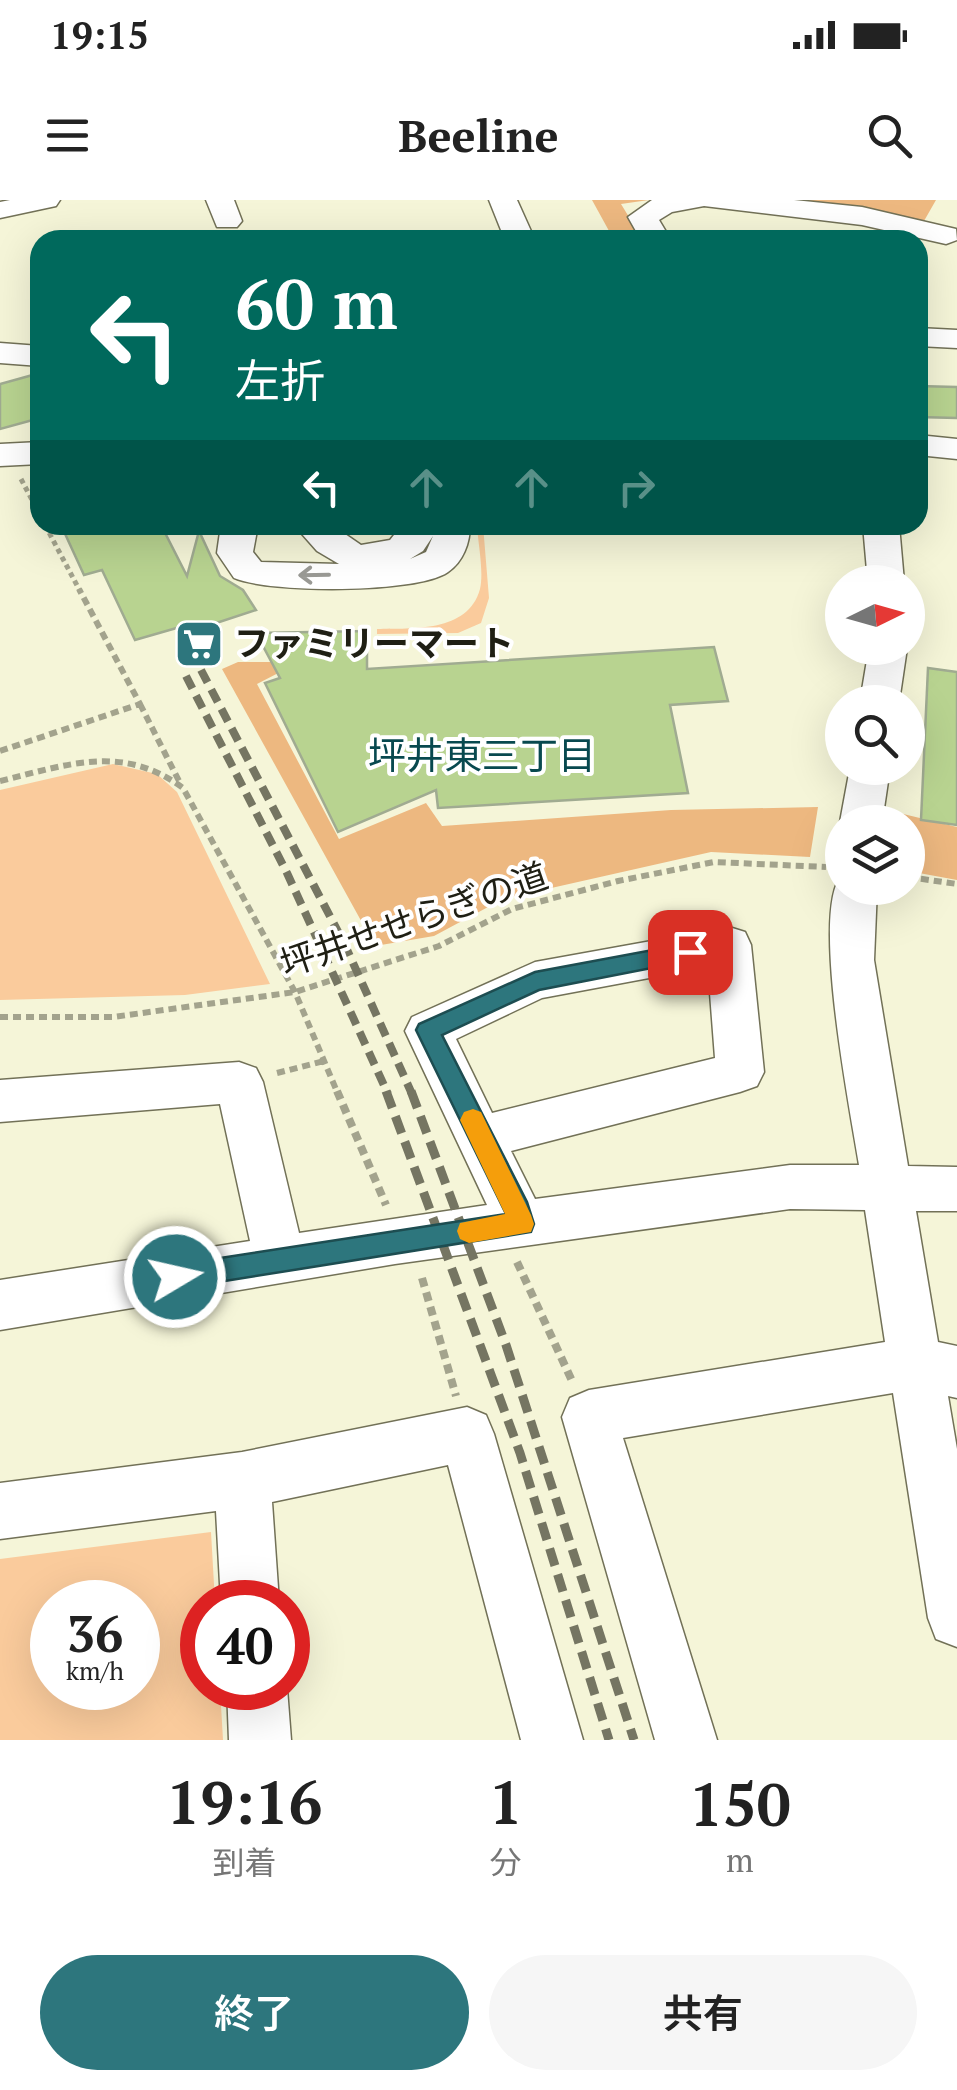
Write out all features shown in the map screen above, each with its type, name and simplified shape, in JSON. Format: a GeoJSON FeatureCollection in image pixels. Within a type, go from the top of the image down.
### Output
{"type":"FeatureCollection","features":[{"type":"Feature","properties":{"kind":"street"},"geometry":{"type":"LineString","coordinates":[[503,200],[516,230]]}},
{"type":"Feature","properties":{"kind":"street"},"geometry":{"type":"LineString","coordinates":[[650,230],[643,217],[664,205],[695,200]]}},
{"type":"Feature","properties":{"kind":"street"},"geometry":{"type":"LineString","coordinates":[[713,200],[951,227]]}},
{"type":"Feature","properties":{"kind":"street"},"geometry":{"type":"LineString","coordinates":[[928,251],[951,227]]}},
{"type":"Feature","properties":{"kind":"street"},"geometry":{"type":"LineString","coordinates":[[928,338],[957,340]]}},
{"type":"Feature","properties":{"kind":"street"},"geometry":{"type":"LineString","coordinates":[[0,353],[30,355]]}},
{"type":"Feature","properties":{"kind":"street"},"geometry":{"type":"LineString","coordinates":[[928,446],[957,449]]}},
{"type":"Feature","properties":{"kind":"street"},"geometry":{"type":"LineString","coordinates":[[236,535],[234,552],[250,571],[276,576],[406,573],[429,568],[444,556],[453,535]]}},
{"type":"Feature","properties":{"kind":"street"},"geometry":{"type":"LineString","coordinates":[[325,535],[350,555],[383,556],[404,549],[418,535]]}},
{"type":"Feature","properties":{"kind":"street"},"geometry":{"type":"LineString","coordinates":[[881,535],[884,565]]}},
{"type":"Feature","properties":{"kind":"street"},"geometry":{"type":"LineString","coordinates":[[850,905],[852,960],[884,1186],[936,1368],[957,1618]]}},
{"type":"Feature","properties":{"kind":"street"},"geometry":{"type":"LineString","coordinates":[[481,1137],[740,1072],[729,945],[535,982],[428,1030],[481,1137],[517,1238]]}},
{"type":"Feature","properties":{"kind":"street"},"geometry":{"type":"LineString","coordinates":[[0,1100],[240,1082],[280,1260]]}},
{"type":"Feature","properties":{"kind":"street"},"geometry":{"type":"LineString","coordinates":[[0,1306],[408,1240],[517,1238],[790,1187],[957,1189]]}},
{"type":"Feature","properties":{"kind":"street"},"geometry":{"type":"LineString","coordinates":[[686,1740],[589,1417],[936,1368]]}},
{"type":"Feature","properties":{"kind":"street"},"geometry":{"type":"LineString","coordinates":[[0,1511],[242,1480],[467,1434],[552,1740]]}},
{"type":"Feature","properties":{"kind":"street"},"geometry":{"type":"LineString","coordinates":[[242,1480],[249,1580]]}},
{"type":"Feature","properties":{"kind":"street"},"geometry":{"type":"LineString","coordinates":[[258,1710],[260,1740]]}},
{"type":"Feature","properties":{"kind":"path"},"geometry":{"type":"LineString","coordinates":[[20,462],[30,488]]}},
{"type":"Feature","properties":{"kind":"path"},"geometry":{"type":"LineString","coordinates":[[50,535],[182,788],[296,992],[392,1220],[408,1240],[467,1434]]}},
{"type":"Feature","properties":{"kind":"path"},"geometry":{"type":"LineString","coordinates":[[0,751],[140,704]]}},
{"type":"Feature","properties":{"kind":"path"},"geometry":{"type":"LineString","coordinates":[[0,781],[114,759],[134,760],[162,769],[182,788]]}},
{"type":"Feature","properties":{"kind":"path","name":"坪井せせらぎの道"},"geometry":{"type":"LineString","coordinates":[[0,1017],[113,1017],[296,992],[439,946],[512,908],[618,880],[714,862],[825,883]]}},
{"type":"Feature","properties":{"kind":"path"},"geometry":{"type":"LineString","coordinates":[[925,879],[957,884]]}},
{"type":"Feature","properties":{"kind":"path"},"geometry":{"type":"LineString","coordinates":[[517,1238],[589,1417]]}},
{"type":"Feature","properties":{"kind":"shaded area"},"geometry":{"type":"Polygon","coordinates":[[[592,200],[649,200],[621,204],[637,230],[608,230],[592,200]]]}},
{"type":"Feature","properties":{"kind":"shaded area"},"geometry":{"type":"Polygon","coordinates":[[[756,200],[936,200],[924,221],[756,200]]]}},
{"type":"Feature","properties":{"kind":"shaded area"},"geometry":{"type":"Polygon","coordinates":[[[478,535],[484,535],[489,598],[481,623],[458,633],[377,634],[377,629],[422,628],[464,614],[480,589],[478,535]]]}},
{"type":"Feature","properties":{"kind":"shaded area"},"geometry":{"type":"Polygon","coordinates":[[[238,662],[282,662],[288,668],[257,684],[339,839],[426,803],[442,826],[671,810],[818,807],[810,857],[711,852],[503,899],[434,936],[375,946],[222,669],[238,662]]]}},
{"type":"Feature","properties":{"kind":"shaded area"},"geometry":{"type":"Polygon","coordinates":[[[113,764],[157,774],[177,792],[270,984],[185,995],[0,1000],[0,790],[113,764]]]}},
{"type":"Feature","properties":{"kind":"shaded area"},"geometry":{"type":"Polygon","coordinates":[[[925,819],[957,827],[957,880],[925,874],[925,819]]]}},
{"type":"Feature","properties":{"kind":"shaded area"},"geometry":{"type":"Polygon","coordinates":[[[211,1532],[214,1580],[180,1580],[180,1710],[221,1710],[223,1740],[0,1740],[0,1559],[211,1532]]]}},
{"type":"Feature","properties":{"kind":"building"},"geometry":{"type":"Polygon","coordinates":[[[30,376],[30,421],[0,429],[0,384],[30,376]]]}},
{"type":"Feature","properties":{"kind":"building"},"geometry":{"type":"Polygon","coordinates":[[[928,386],[957,387],[957,418],[928,417],[928,386]]]}},
{"type":"Feature","properties":{"kind":"building"},"geometry":{"type":"Polygon","coordinates":[[[66,535],[166,535],[187,576],[201,535],[220,576],[243,590],[256,610],[192,631],[187,625],[135,640],[102,570],[84,575],[66,535]]]}},
{"type":"Feature","properties":{"kind":"building"},"geometry":{"type":"Polygon","coordinates":[[[367,631],[367,669],[714,647],[728,701],[670,705],[688,793],[438,808],[436,790],[338,832],[265,683],[280,678],[256,633],[367,631]]]}},
{"type":"Feature","properties":{"kind":"building"},"geometry":{"type":"Polygon","coordinates":[[[928,668],[957,672],[957,825],[925,821],[925,805],[922,805],[928,668]]]}},
{"type":"Feature","properties":{"kind":"railway"},"geometry":{"type":"LineString","coordinates":[[201,670],[344,943],[412,1094]]}},
{"type":"Feature","properties":{"kind":"railway"},"geometry":{"type":"LineString","coordinates":[[186,676],[287,873],[388,1094]]}},
{"type":"Feature","properties":{"kind":"railway"},"geometry":{"type":"LineString","coordinates":[[386,1091],[520,1453],[609,1740]]}},
{"type":"Feature","properties":{"kind":"railway"},"geometry":{"type":"LineString","coordinates":[[411,1091],[506,1345],[634,1740]]}},
{"type":"Feature","properties":{"kind":"slow traffic"},"geometry":{"type":"LineString","coordinates":[[469,1231],[522,1224],[515,1202],[473,1120]]}},
{"type":"Feature","properties":{"kind":"place","name":"ファミリーマート"},"geometry":{"type":"Point","coordinates":[199,644]}},
{"type":"Feature","properties":{"kind":"district","name":"坪井東三丁目"},"geometry":{"type":"Point","coordinates":[482,756]}},
{"type":"Feature","properties":{"kind":"route"},"geometry":{"type":"LineString","coordinates":[[175,1277],[522,1224],[515,1202],[428,1030],[535,982],[690,952]]}}]}
